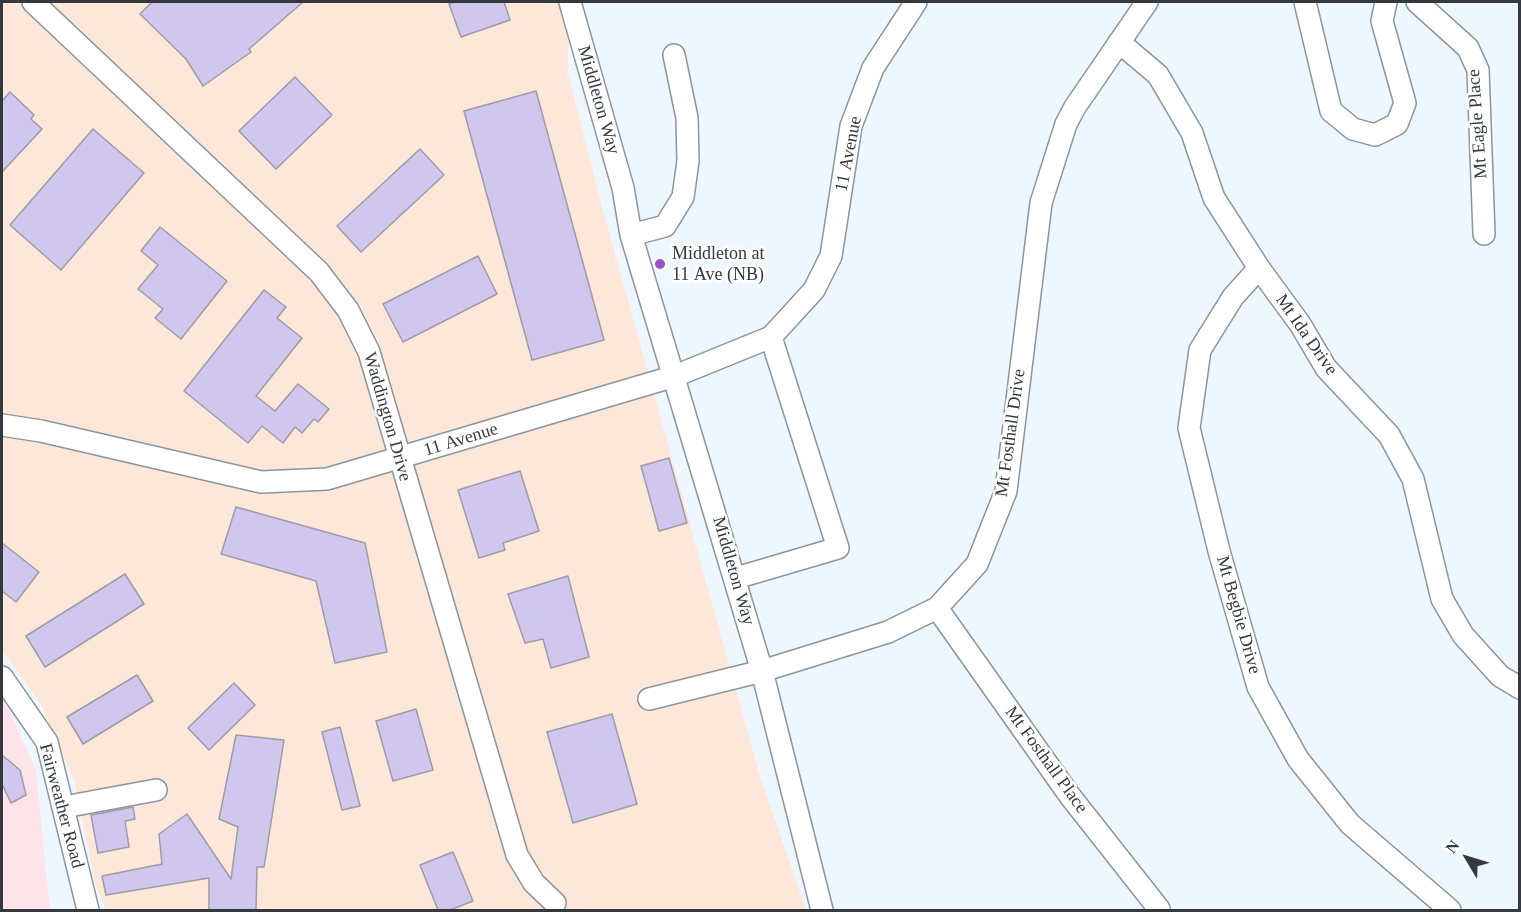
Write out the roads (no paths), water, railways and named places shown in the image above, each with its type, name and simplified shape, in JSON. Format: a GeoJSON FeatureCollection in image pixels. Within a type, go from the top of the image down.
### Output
{"type":"FeatureCollection","features":[{"type":"Feature","properties":{"kind":"street","name":"Waddington Drive"},"geometry":{"type":"LineString","coordinates":[[33,2],[319,272],[348,310],[369,352],[517,855],[534,883],[555,903]]}},
{"type":"Feature","properties":{"kind":"street","name":"Middleton Way"},"geometry":{"type":"LineString","coordinates":[[570,2],[622,188],[631,235],[736,578],[762,671],[822,910]]}},
{"type":"Feature","properties":{"kind":"street","name":"11 Avenue"},"geometry":{"type":"LineString","coordinates":[[2,425],[41,431],[261,482],[327,479],[675,376],[771,337],[814,290],[831,256],[851,126],[873,68],[916,2]]}},
{"type":"Feature","properties":{"kind":"street","name":"Mt Fosthall Drive"},"geometry":{"type":"LineString","coordinates":[[649,699],[762,671],[888,632],[937,608],[977,564],[1006,491],[1041,203],[1066,124],[1147,2]]}},
{"type":"Feature","properties":{"kind":"street"},"geometry":{"type":"LineString","coordinates":[[1305,2],[1331,111],[1353,129],[1375,135],[1397,124],[1406,103],[1382,21],[1386,2]]}},
{"type":"Feature","properties":{"kind":"street","name":"Mt Eagle Place"},"geometry":{"type":"LineString","coordinates":[[1417,2],[1468,48],[1478,70],[1484,234]]}},
{"type":"Feature","properties":{"kind":"street","name":"Mt Ida Drive"},"geometry":{"type":"LineString","coordinates":[[1119,42],[1158,75],[1192,133],[1214,198],[1259,268],[1300,324],[1326,368],[1389,435],[1413,478],[1442,599],[1463,635],[1500,676],[1520,688]]}},
{"type":"Feature","properties":{"kind":"street"},"geometry":{"type":"LineString","coordinates":[[631,235],[665,226],[683,197],[688,161],[687,118],[674,55]]}},
{"type":"Feature","properties":{"kind":"street","name":"Mt Begbie Drive"},"geometry":{"type":"LineString","coordinates":[[1259,268],[1233,297],[1200,350],[1189,428],[1219,551],[1258,687],[1298,759],[1350,824],[1450,910]]}},
{"type":"Feature","properties":{"kind":"street"},"geometry":{"type":"LineString","coordinates":[[736,578],[838,548],[771,337]]}},
{"type":"Feature","properties":{"kind":"street","name":"Mt Fosthall Place"},"geometry":{"type":"LineString","coordinates":[[937,608],[1070,796],[1159,909]]}},
{"type":"Feature","properties":{"kind":"street","name":"Fairweather Road"},"geometry":{"type":"LineString","coordinates":[[2,677],[47,742],[88,910]]}},
{"type":"Feature","properties":{"kind":"street"},"geometry":{"type":"LineString","coordinates":[[64,807],[156,790]]}},
{"type":"Feature","properties":{"kind":"place","name":"Middleton at 11 Ave (NB)"},"geometry":{"type":"Point","coordinates":[660,264]}}]}
